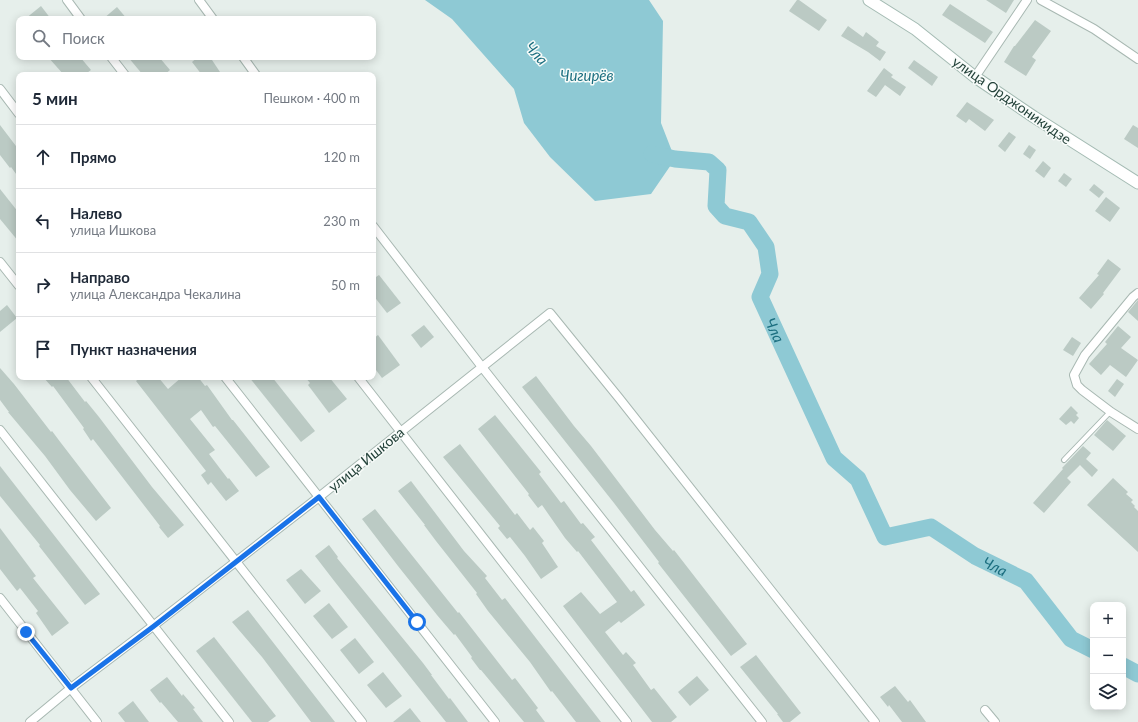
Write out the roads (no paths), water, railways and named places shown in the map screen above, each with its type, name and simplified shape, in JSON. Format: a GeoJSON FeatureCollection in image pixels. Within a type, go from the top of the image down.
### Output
{"type":"FeatureCollection","features":[{"type":"Feature","properties":{"kind":"street"},"geometry":{"type":"LineString","coordinates":[[67,0],[80,16]]}},
{"type":"Feature","properties":{"kind":"street"},"geometry":{"type":"LineString","coordinates":[[199,0],[211,16]]}},
{"type":"Feature","properties":{"kind":"street","name":"улица Орджоникидзе"},"geometry":{"type":"LineString","coordinates":[[869,0],[915,29],[975,77],[1034,117],[1138,183]]}},
{"type":"Feature","properties":{"kind":"street"},"geometry":{"type":"LineString","coordinates":[[975,77],[1027,0]]}},
{"type":"Feature","properties":{"kind":"street"},"geometry":{"type":"LineString","coordinates":[[1041,0],[1094,29],[1138,59]]}},
{"type":"Feature","properties":{"kind":"street"},"geometry":{"type":"LineString","coordinates":[[113,60],[123,72]]}},
{"type":"Feature","properties":{"kind":"street"},"geometry":{"type":"LineString","coordinates":[[245,60],[254,72]]}},
{"type":"Feature","properties":{"kind":"street"},"geometry":{"type":"LineString","coordinates":[[0,90],[16,110]]}},
{"type":"Feature","properties":{"kind":"street"},"geometry":{"type":"LineString","coordinates":[[376,230],[482,367],[762,722]]}},
{"type":"Feature","properties":{"kind":"street"},"geometry":{"type":"LineString","coordinates":[[0,262],[16,282]]}},
{"type":"Feature","properties":{"kind":"street"},"geometry":{"type":"LineString","coordinates":[[1138,293],[1133,297],[1085,355],[1074,375],[1077,385],[1111,412],[1138,429]]}},
{"type":"Feature","properties":{"kind":"street","name":"улица Ишкова"},"geometry":{"type":"LineString","coordinates":[[30,722],[71,688],[154,626],[235,561],[319,497],[550,313],[875,722]]}},
{"type":"Feature","properties":{"kind":"street"},"geometry":{"type":"LineString","coordinates":[[93,380],[362,722]]}},
{"type":"Feature","properties":{"kind":"street"},"geometry":{"type":"LineString","coordinates":[[227,380],[496,722]]}},
{"type":"Feature","properties":{"kind":"street"},"geometry":{"type":"LineString","coordinates":[[360,380],[627,722]]}},
{"type":"Feature","properties":{"kind":"street"},"geometry":{"type":"LineString","coordinates":[[0,430],[229,722]]}},
{"type":"Feature","properties":{"kind":"street"},"geometry":{"type":"LineString","coordinates":[[0,598],[97,722]]}},
{"type":"Feature","properties":{"kind":"street"},"geometry":{"type":"LineString","coordinates":[[985,710],[995,722]]}},
{"type":"Feature","properties":{"kind":"lane"},"geometry":{"type":"LineString","coordinates":[[1064,460],[1111,412]]}},
{"type":"Feature","properties":{"kind":"water","name":"Чигирёв"},"geometry":{"type":"Polygon","coordinates":[[[425,0],[649,0],[663,21],[661,123],[675,159],[651,194],[595,201],[550,157],[524,123],[514,89],[452,19],[425,0]]]}},
{"type":"Feature","properties":{"kind":"waterway","name":"Чла"},"geometry":{"type":"LineString","coordinates":[[652,154],[675,159],[709,162],[718,170],[716,206],[725,216],[749,222],[766,247],[770,274],[760,297],[834,458],[858,479],[885,537],[931,527],[975,556],[1026,581],[1071,639],[1090,648]]}},
{"type":"Feature","properties":{"kind":"waterway","name":"Чла"},"geometry":{"type":"LineString","coordinates":[[1126,668],[1138,674]]}}]}
